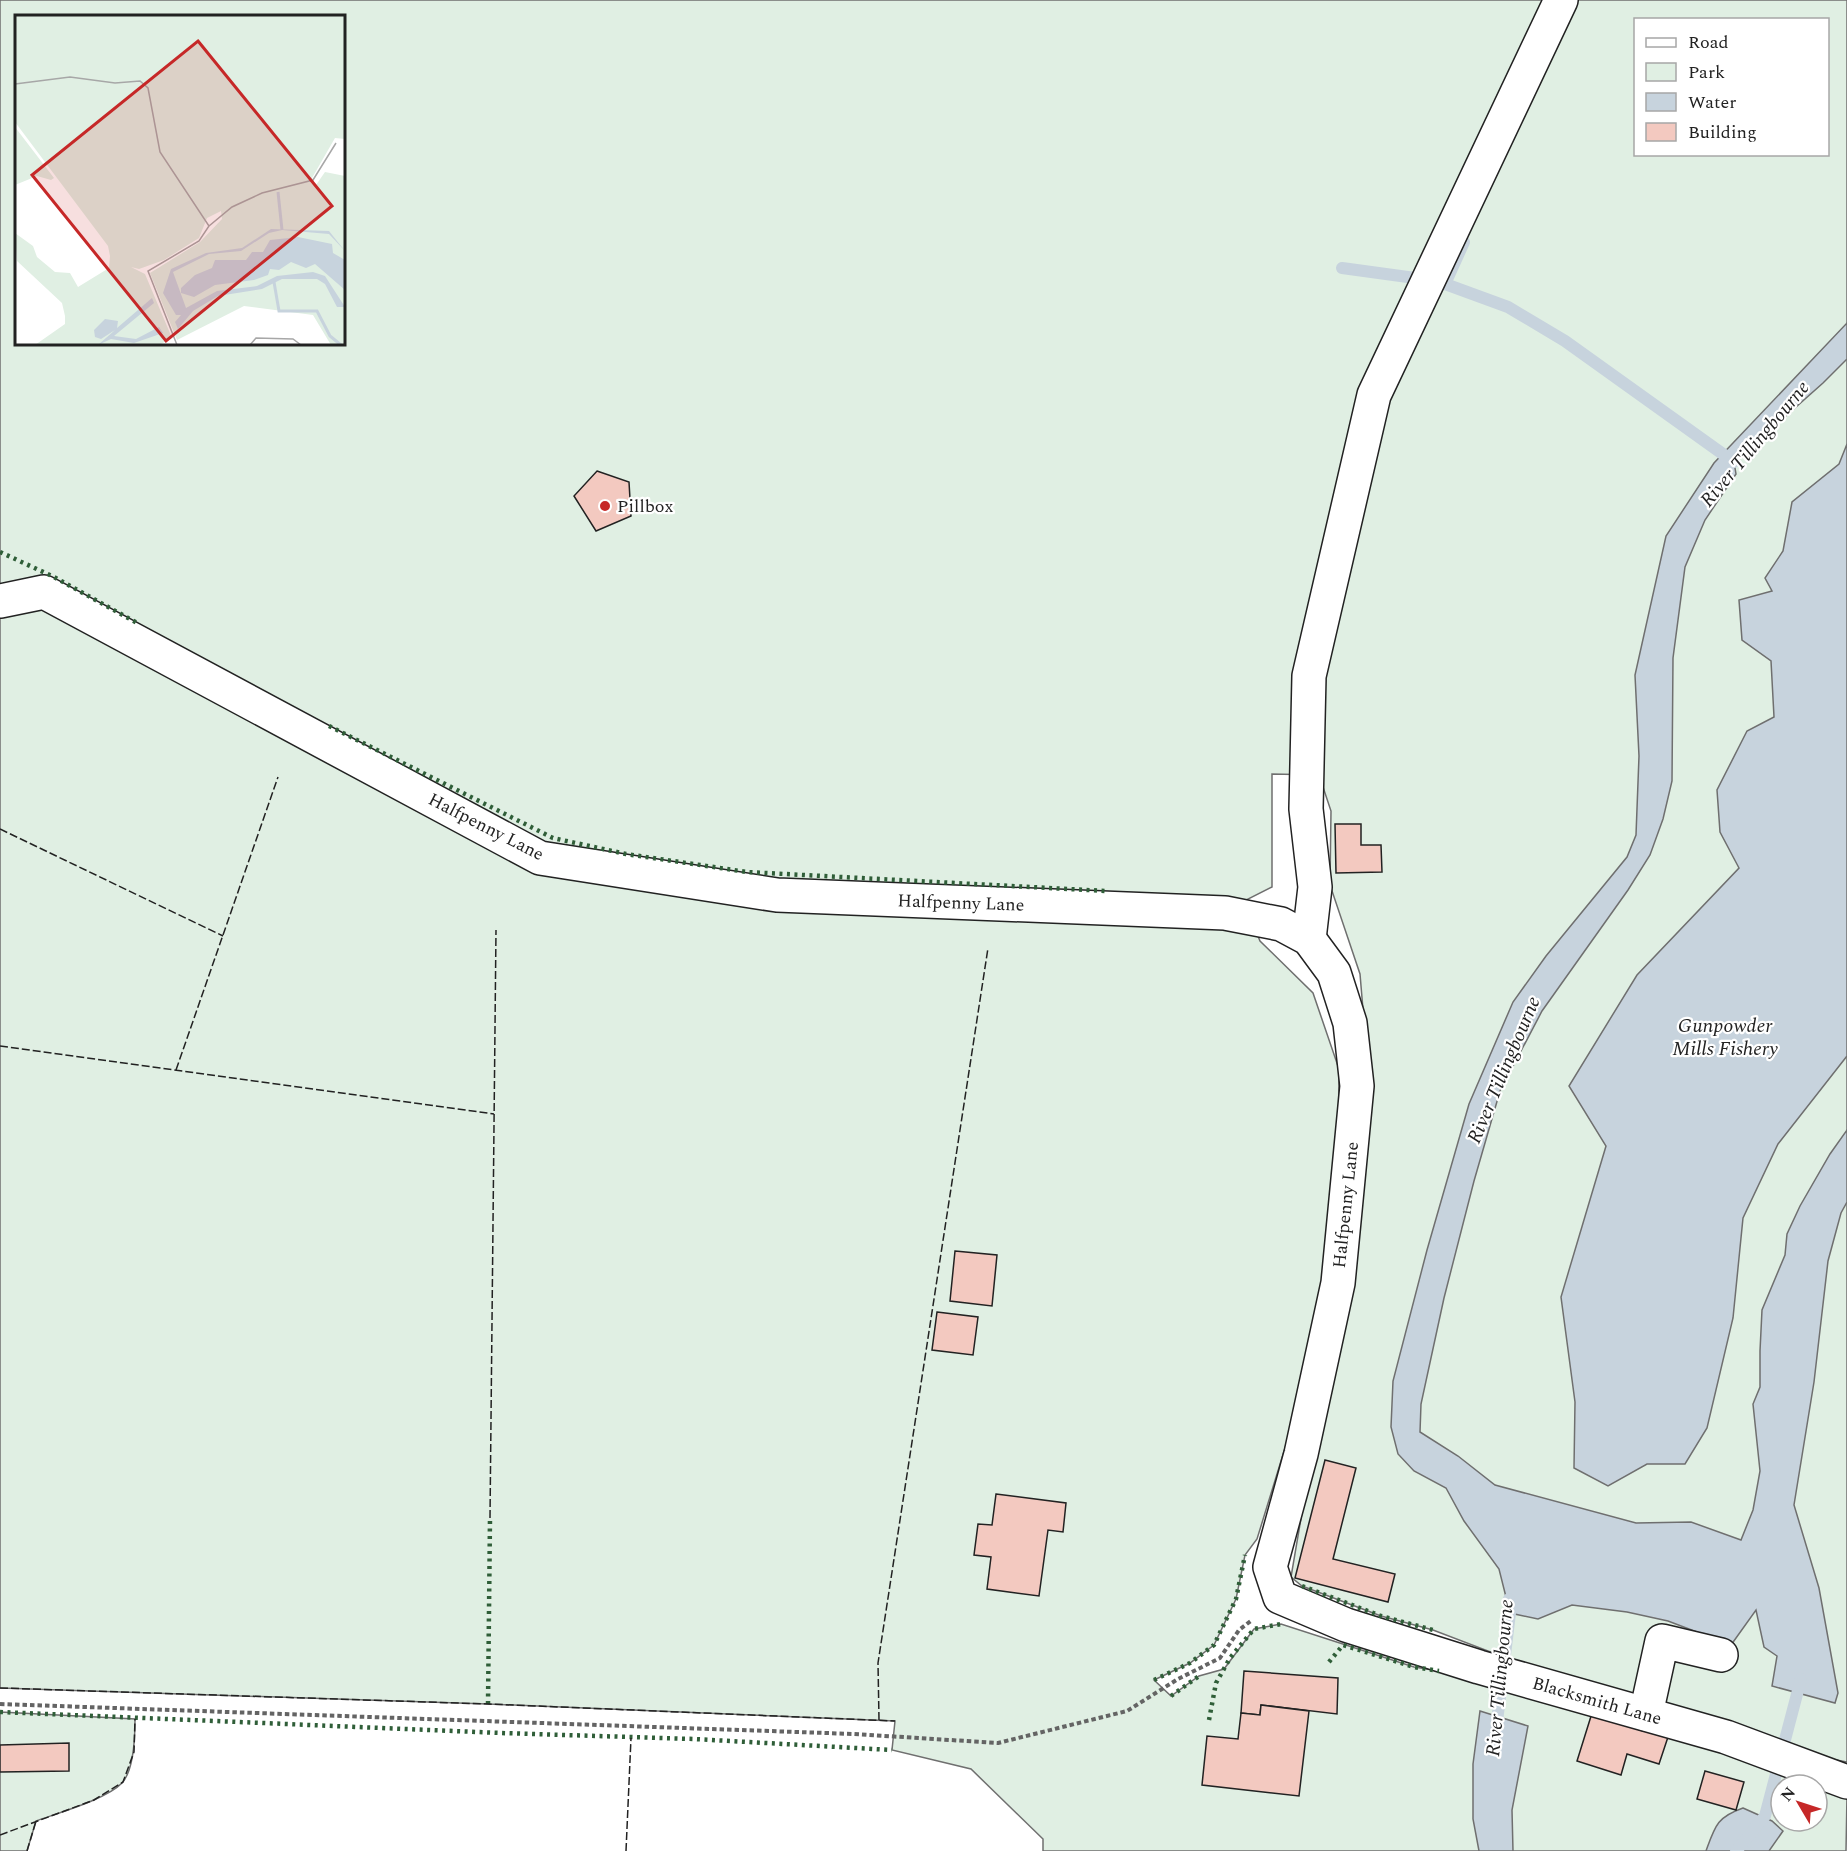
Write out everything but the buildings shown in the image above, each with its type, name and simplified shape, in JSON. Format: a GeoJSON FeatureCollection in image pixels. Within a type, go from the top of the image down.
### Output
{"type":"FeatureCollection","features":[{"type":"Feature","properties":{"kind":"street"},"geometry":{"type":"LineString","coordinates":[[1309,939],[1314,887],[1306,809],[1309,676],[1374,395],[1562,0]]}},
{"type":"Feature","properties":{"kind":"street","name":"Halfpenny Lane"},"geometry":{"type":"LineString","coordinates":[[0,601],[44,592],[540,858],[777,895],[1225,913],[1281,924],[1309,939],[1334,973],[1350,1023],[1358,1086],[1338,1283],[1301,1454],[1270,1567],[1280,1597]]}},
{"type":"Feature","properties":{"kind":"street","name":"Blacksmith Lane"},"geometry":{"type":"LineString","coordinates":[[1280,1597],[1346,1625],[1479,1667],[1726,1737],[1847,1782]]}},
{"type":"Feature","properties":{"kind":"street"},"geometry":{"type":"LineString","coordinates":[[1646,1714],[1662,1641],[1721,1655]]}},
{"type":"Feature","properties":{"kind":"path"},"geometry":{"type":"LineString","coordinates":[[0,1704],[854,1734],[998,1743],[1127,1711],[1178,1678],[1220,1658],[1239,1630],[1280,1597]]}},
{"type":"Feature","properties":{"kind":"green space"},"geometry":{"type":"Polygon","coordinates":[[[0,0],[1847,0],[1847,1762],[1820,1757],[1530,1667],[1433,1630],[1381,1616],[1302,1586],[1291,1577],[1369,1081],[1360,974],[1330,885],[1331,811],[1319,775],[1272,774],[1272,887],[1244,901],[1260,941],[1313,993],[1339,1069],[1338,1158],[1325,1283],[1293,1422],[1257,1539],[1245,1555],[1236,1599],[1214,1645],[1190,1663],[1154,1680],[1171,1696],[1199,1676],[1224,1669],[1254,1629],[1281,1624],[1414,1667],[1459,1674],[1582,1706],[1784,1773],[1769,1773],[1769,1833],[1829,1833],[1829,1788],[1847,1794],[1846,1851],[1043,1851],[1043,1839],[971,1769],[892,1750],[895,1721],[488,1704],[0,1688],[0,0]]]}},
{"type":"Feature","properties":{"kind":"green space"},"geometry":{"type":"Polygon","coordinates":[[[0,1712],[135,1719],[133,1752],[126,1777],[115,1789],[105,1795],[36,1821],[27,1851],[0,1851],[0,1712]]]}},
{"type":"Feature","properties":{"kind":"water"},"geometry":{"type":"Polygon","coordinates":[[[1847,323],[1847,359],[1734,462],[1736,474],[1705,520],[1685,567],[1673,658],[1672,781],[1663,819],[1650,855],[1628,890],[1542,1011],[1500,1091],[1444,1298],[1421,1404],[1420,1432],[1458,1456],[1495,1485],[1636,1523],[1691,1522],[1741,1540],[1753,1510],[1760,1471],[1753,1404],[1760,1387],[1762,1310],[1785,1255],[1787,1234],[1800,1206],[1830,1154],[1847,1130],[1847,1202],[1841,1213],[1828,1261],[1814,1382],[1794,1505],[1819,1588],[1838,1693],[1835,1703],[1772,1686],[1777,1656],[1764,1647],[1756,1610],[1731,1645],[1668,1621],[1627,1612],[1572,1605],[1538,1619],[1510,1613],[1499,1569],[1464,1521],[1446,1488],[1414,1471],[1398,1454],[1391,1427],[1393,1381],[1427,1250],[1469,1104],[1513,1002],[1546,956],[1627,857],[1636,835],[1639,756],[1635,675],[1666,536],[1714,463],[1847,323]]]}},
{"type":"Feature","properties":{"kind":"water","name":"Gunpowder Mills Fishery"},"geometry":{"type":"Polygon","coordinates":[[[1847,444],[1847,1056],[1778,1144],[1743,1218],[1733,1318],[1707,1428],[1685,1464],[1647,1464],[1608,1486],[1574,1468],[1575,1402],[1561,1297],[1606,1146],[1569,1086],[1637,975],[1739,868],[1720,832],[1717,790],[1747,731],[1774,717],[1771,661],[1742,640],[1739,600],[1772,591],[1765,578],[1783,551],[1792,502],[1839,464],[1847,444]]]}},
{"type":"Feature","properties":{"kind":"water"},"geometry":{"type":"Polygon","coordinates":[[[1480,1711],[1528,1726],[1512,1810],[1513,1851],[1479,1851],[1473,1819],[1473,1764],[1480,1711]]]}},
{"type":"Feature","properties":{"kind":"water"},"geometry":{"type":"Polygon","coordinates":[[[1743,1808],[1769,1820],[1769,1833],[1782,1833],[1769,1851],[1706,1851],[1718,1824],[1734,1811],[1743,1808]]]}},
{"type":"Feature","properties":{"kind":"waterway"},"geometry":{"type":"LineString","coordinates":[[1445,284],[1464,242]]}},
{"type":"Feature","properties":{"kind":"waterway"},"geometry":{"type":"LineString","coordinates":[[1342,268],[1437,281],[1508,307],[1565,341],[1734,462]]}},
{"type":"Feature","properties":{"kind":"waterway","name":"River Tillingbourne"},"geometry":{"type":"LineString","coordinates":[[1496,1730],[1510,1613],[1509,1599]]}},
{"type":"Feature","properties":{"kind":"waterway","name":"River Tillingbourne"},"geometry":{"type":"LineString","coordinates":[[1736,1851],[1765,1816],[1801,1679]]}},
{"type":"Feature","properties":{"kind":"hedge"},"geometry":{"type":"LineString","coordinates":[[0,552],[54,577],[139,624]]}},
{"type":"Feature","properties":{"kind":"hedge"},"geometry":{"type":"LineString","coordinates":[[329,726],[553,838],[626,854],[747,872],[1106,891]]}},
{"type":"Feature","properties":{"kind":"hedge"},"geometry":{"type":"LineString","coordinates":[[488,1704],[490,1518]]}},
{"type":"Feature","properties":{"kind":"hedge"},"geometry":{"type":"LineString","coordinates":[[1154,1680],[1190,1663],[1214,1645],[1236,1599],[1245,1555]]}},
{"type":"Feature","properties":{"kind":"hedge"},"geometry":{"type":"LineString","coordinates":[[1302,1586],[1381,1616],[1433,1630]]}},
{"type":"Feature","properties":{"kind":"hedge"},"geometry":{"type":"LineString","coordinates":[[1209,1720],[1216,1683],[1230,1658],[1254,1629],[1281,1624]]}},
{"type":"Feature","properties":{"kind":"hedge"},"geometry":{"type":"LineString","coordinates":[[1329,1662],[1343,1645],[1414,1667],[1439,1671]]}},
{"type":"Feature","properties":{"kind":"hedge"},"geometry":{"type":"LineString","coordinates":[[1171,1696],[1199,1676]]}},
{"type":"Feature","properties":{"kind":"hedge"},"geometry":{"type":"LineString","coordinates":[[0,1712],[694,1739],[892,1750]]}},
{"type":"Feature","properties":{"kind":"fence"},"geometry":{"type":"LineString","coordinates":[[176,1070],[278,777]]}},
{"type":"Feature","properties":{"kind":"fence"},"geometry":{"type":"LineString","coordinates":[[0,829],[223,936]]}},
{"type":"Feature","properties":{"kind":"fence"},"geometry":{"type":"LineString","coordinates":[[490,1518],[496,930]]}},
{"type":"Feature","properties":{"kind":"fence"},"geometry":{"type":"LineString","coordinates":[[879,1720],[878,1663],[988,948]]}},
{"type":"Feature","properties":{"kind":"fence"},"geometry":{"type":"LineString","coordinates":[[0,1046],[494,1114]]}},
{"type":"Feature","properties":{"kind":"fence"},"geometry":{"type":"LineString","coordinates":[[0,1688],[488,1704],[895,1721]]}},
{"type":"Feature","properties":{"kind":"fence"},"geometry":{"type":"LineString","coordinates":[[0,1835],[94,1800],[123,1782],[134,1752],[135,1719]]}},
{"type":"Feature","properties":{"kind":"fence"},"geometry":{"type":"LineString","coordinates":[[626,1851],[631,1738]]}},
{"type":"Feature","properties":{"kind":"fence"},"geometry":{"type":"LineString","coordinates":[[27,1851],[36,1821]]}},
{"type":"Feature","properties":{"kind":"place","name":"Pillbox"},"geometry":{"type":"Point","coordinates":[605,506]}}]}
